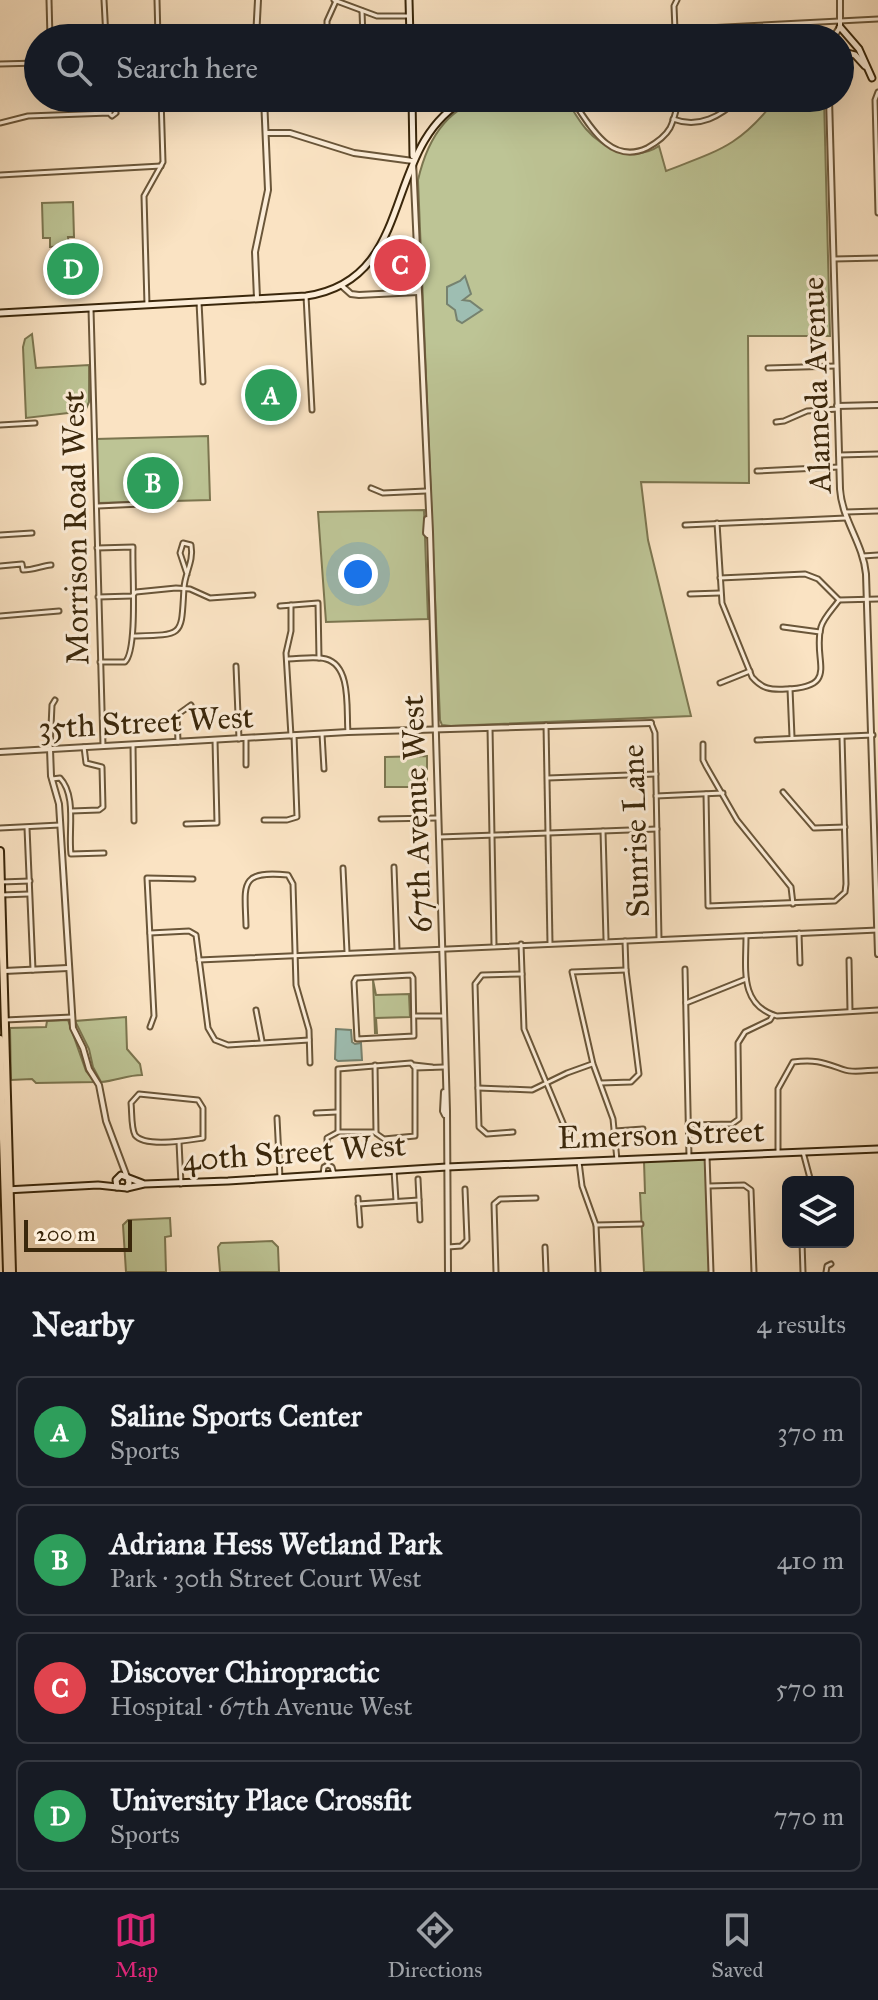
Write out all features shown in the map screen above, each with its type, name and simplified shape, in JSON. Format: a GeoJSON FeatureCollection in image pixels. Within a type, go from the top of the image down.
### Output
{"type":"FeatureCollection","features":[{"type":"Feature","properties":{"kind":"main road"},"geometry":{"type":"LineString","coordinates":[[409,0],[409,24]]}},
{"type":"Feature","properties":{"kind":"main road"},"geometry":{"type":"LineString","coordinates":[[854,42],[878,89]]}},
{"type":"Feature","properties":{"kind":"main road"},"geometry":{"type":"LineString","coordinates":[[854,56],[872,78]]}},
{"type":"Feature","properties":{"kind":"main road"},"geometry":{"type":"LineString","coordinates":[[412,112],[413,161]]}},
{"type":"Feature","properties":{"kind":"main road"},"geometry":{"type":"LineString","coordinates":[[0,313],[306,296],[342,286],[361,272],[379,248],[413,161],[430,130],[446,112]]}},
{"type":"Feature","properties":{"kind":"main road"},"geometry":{"type":"LineString","coordinates":[[412,128],[420,133],[430,130]]}},
{"type":"Feature","properties":{"kind":"main road"},"geometry":{"type":"LineString","coordinates":[[0,851],[5,1020],[4,1190]]}},
{"type":"Feature","properties":{"kind":"main road"},"geometry":{"type":"LineString","coordinates":[[0,1039],[4,1190],[10,1272]]}},
{"type":"Feature","properties":{"kind":"main road","name":"Emerson Street"},"geometry":{"type":"LineString","coordinates":[[447,1167],[878,1149]]}},
{"type":"Feature","properties":{"kind":"main road","name":"40th Street West"},"geometry":{"type":"LineString","coordinates":[[117,1187],[447,1167]]}},
{"type":"Feature","properties":{"kind":"main road"},"geometry":{"type":"LineString","coordinates":[[4,1190],[98,1185],[117,1187],[118,1177],[98,1185]]}},
{"type":"Feature","properties":{"kind":"main road","name":"40th Street West"},"geometry":{"type":"LineString","coordinates":[[118,1177],[144,1184]]}},
{"type":"Feature","properties":{"kind":"main road"},"geometry":{"type":"LineString","coordinates":[[127,1177],[127,1188]]}},
{"type":"Feature","properties":{"kind":"street"},"geometry":{"type":"LineString","coordinates":[[49,0],[50,24]]}},
{"type":"Feature","properties":{"kind":"street"},"geometry":{"type":"LineString","coordinates":[[104,0],[105,24]]}},
{"type":"Feature","properties":{"kind":"street"},"geometry":{"type":"LineString","coordinates":[[157,0],[158,24]]}},
{"type":"Feature","properties":{"kind":"street"},"geometry":{"type":"LineString","coordinates":[[257,24],[258,0]]}},
{"type":"Feature","properties":{"kind":"street"},"geometry":{"type":"LineString","coordinates":[[327,24],[335,0],[380,17],[409,16]]}},
{"type":"Feature","properties":{"kind":"street"},"geometry":{"type":"LineString","coordinates":[[676,24],[674,6],[677,0]]}},
{"type":"Feature","properties":{"kind":"street"},"geometry":{"type":"LineString","coordinates":[[840,0],[840,24],[878,19]]}},
{"type":"Feature","properties":{"kind":"street"},"geometry":{"type":"LineString","coordinates":[[362,11],[362,24]]}},
{"type":"Feature","properties":{"kind":"street"},"geometry":{"type":"LineString","coordinates":[[0,64],[24,63]]}},
{"type":"Feature","properties":{"kind":"street"},"geometry":{"type":"LineString","coordinates":[[878,89],[875,100],[878,213]]}},
{"type":"Feature","properties":{"kind":"street"},"geometry":{"type":"LineString","coordinates":[[147,305],[144,196],[161,166],[162,112]]}},
{"type":"Feature","properties":{"kind":"street"},"geometry":{"type":"LineString","coordinates":[[257,298],[255,252],[268,190],[265,112]]}},
{"type":"Feature","properties":{"kind":"street"},"geometry":{"type":"LineString","coordinates":[[580,112],[596,135],[608,145],[623,151],[643,150],[655,143],[667,132],[675,112]]}},
{"type":"Feature","properties":{"kind":"street"},"geometry":{"type":"LineString","coordinates":[[673,119],[687,125],[707,121],[723,112]]}},
{"type":"Feature","properties":{"kind":"street","name":"Alameda Avenue"},"geometry":{"type":"LineString","coordinates":[[829,112],[839,467],[845,515],[863,556],[875,712],[878,954]]}},
{"type":"Feature","properties":{"kind":"street"},"geometry":{"type":"LineString","coordinates":[[0,123],[30,116],[109,113]]}},
{"type":"Feature","properties":{"kind":"street"},"geometry":{"type":"LineString","coordinates":[[267,133],[290,133],[354,153],[413,161]]}},
{"type":"Feature","properties":{"kind":"street","name":"67th Avenue West"},"geometry":{"type":"LineString","coordinates":[[413,161],[439,818],[448,1272]]}},
{"type":"Feature","properties":{"kind":"street"},"geometry":{"type":"LineString","coordinates":[[0,175],[161,166]]}},
{"type":"Feature","properties":{"kind":"street"},"geometry":{"type":"LineString","coordinates":[[833,259],[878,258]]}},
{"type":"Feature","properties":{"kind":"street"},"geometry":{"type":"LineString","coordinates":[[342,286],[351,294],[359,295],[418,292]]}},
{"type":"Feature","properties":{"kind":"street"},"geometry":{"type":"LineString","coordinates":[[306,296],[312,410]]}},
{"type":"Feature","properties":{"kind":"street"},"geometry":{"type":"LineString","coordinates":[[199,302],[203,382]]}},
{"type":"Feature","properties":{"kind":"street","name":"Morrison Road West"},"geometry":{"type":"LineString","coordinates":[[91,309],[103,746]]}},
{"type":"Feature","properties":{"kind":"street"},"geometry":{"type":"LineString","coordinates":[[768,368],[836,366]]}},
{"type":"Feature","properties":{"kind":"street"},"geometry":{"type":"LineString","coordinates":[[776,422],[811,410],[878,405]]}},
{"type":"Feature","properties":{"kind":"street"},"geometry":{"type":"LineString","coordinates":[[0,425],[35,423]]}},
{"type":"Feature","properties":{"kind":"street"},"geometry":{"type":"LineString","coordinates":[[839,455],[878,454]]}},
{"type":"Feature","properties":{"kind":"street"},"geometry":{"type":"LineString","coordinates":[[757,471],[839,467]]}},
{"type":"Feature","properties":{"kind":"street"},"geometry":{"type":"LineString","coordinates":[[371,488],[388,494],[426,491]]}},
{"type":"Feature","properties":{"kind":"street"},"geometry":{"type":"LineString","coordinates":[[98,506],[141,504]]}},
{"type":"Feature","properties":{"kind":"street"},"geometry":{"type":"LineString","coordinates":[[685,525],[878,511]]}},
{"type":"Feature","properties":{"kind":"street"},"geometry":{"type":"LineString","coordinates":[[717,523],[723,607],[750,671],[764,688],[808,688],[820,678],[820,632],[839,600]]}},
{"type":"Feature","properties":{"kind":"street"},"geometry":{"type":"LineString","coordinates":[[0,535],[32,533]]}},
{"type":"Feature","properties":{"kind":"street"},"geometry":{"type":"LineString","coordinates":[[134,636],[164,635],[177,630],[183,618],[184,588],[193,559],[192,548],[188,543],[183,543],[180,553],[187,574]]}},
{"type":"Feature","properties":{"kind":"street"},"geometry":{"type":"LineString","coordinates":[[97,548],[133,547],[134,636],[127,661],[100,662]]}},
{"type":"Feature","properties":{"kind":"street"},"geometry":{"type":"LineString","coordinates":[[863,556],[878,555]]}},
{"type":"Feature","properties":{"kind":"street"},"geometry":{"type":"LineString","coordinates":[[0,566],[22,564],[23,570],[39,570],[51,565]]}},
{"type":"Feature","properties":{"kind":"street"},"geometry":{"type":"LineString","coordinates":[[720,578],[810,575],[822,582],[839,600],[878,599]]}},
{"type":"Feature","properties":{"kind":"street"},"geometry":{"type":"LineString","coordinates":[[98,597],[132,596],[136,592],[184,588],[210,598],[253,595]]}},
{"type":"Feature","properties":{"kind":"street"},"geometry":{"type":"LineString","coordinates":[[690,594],[720,593]]}},
{"type":"Feature","properties":{"kind":"street"},"geometry":{"type":"LineString","coordinates":[[280,606],[318,603],[319,658]]}},
{"type":"Feature","properties":{"kind":"street"},"geometry":{"type":"LineString","coordinates":[[291,605],[286,659],[292,736]]}},
{"type":"Feature","properties":{"kind":"street"},"geometry":{"type":"LineString","coordinates":[[0,616],[59,611]]}},
{"type":"Feature","properties":{"kind":"street"},"geometry":{"type":"LineString","coordinates":[[783,627],[820,632]]}},
{"type":"Feature","properties":{"kind":"street"},"geometry":{"type":"LineString","coordinates":[[868,644],[878,643]]}},
{"type":"Feature","properties":{"kind":"street"},"geometry":{"type":"LineString","coordinates":[[286,659],[319,658],[332,661],[341,670],[348,732]]}},
{"type":"Feature","properties":{"kind":"street"},"geometry":{"type":"LineString","coordinates":[[236,666],[239,739]]}},
{"type":"Feature","properties":{"kind":"street"},"geometry":{"type":"LineString","coordinates":[[720,683],[750,671]]}},
{"type":"Feature","properties":{"kind":"street"},"geometry":{"type":"LineString","coordinates":[[790,689],[792,738]]}},
{"type":"Feature","properties":{"kind":"street"},"geometry":{"type":"LineString","coordinates":[[55,700],[52,705],[50,749],[52,779],[59,799],[73,1028],[89,1069],[99,1085],[106,1121],[127,1177]]}},
{"type":"Feature","properties":{"kind":"street"},"geometry":{"type":"LineString","coordinates":[[178,742],[177,715],[191,705]]}},
{"type":"Feature","properties":{"kind":"street","name":"35th Street West"},"geometry":{"type":"LineString","coordinates":[[0,752],[348,732],[651,723]]}},
{"type":"Feature","properties":{"kind":"street","name":"Sunrise Lane"},"geometry":{"type":"LineString","coordinates":[[651,723],[655,733],[659,939]]}},
{"type":"Feature","properties":{"kind":"street"},"geometry":{"type":"LineString","coordinates":[[546,725],[550,943]]}},
{"type":"Feature","properties":{"kind":"street"},"geometry":{"type":"LineString","coordinates":[[490,728],[494,945]]}},
{"type":"Feature","properties":{"kind":"street"},"geometry":{"type":"LineString","coordinates":[[322,734],[324,769]]}},
{"type":"Feature","properties":{"kind":"street"},"geometry":{"type":"LineString","coordinates":[[757,740],[873,735]]}},
{"type":"Feature","properties":{"kind":"street","name":"35th Street West"},"geometry":{"type":"LineString","coordinates":[[264,820],[297,817],[292,736]]}},
{"type":"Feature","properties":{"kind":"street"},"geometry":{"type":"LineString","coordinates":[[706,794],[708,906],[831,902],[842,895],[846,884],[842,737]]}},
{"type":"Feature","properties":{"kind":"street"},"geometry":{"type":"LineString","coordinates":[[246,739],[246,765]]}},
{"type":"Feature","properties":{"kind":"street"},"geometry":{"type":"LineString","coordinates":[[186,824],[217,823],[215,740]]}},
{"type":"Feature","properties":{"kind":"street"},"geometry":{"type":"LineString","coordinates":[[703,744],[703,760],[737,820],[791,887],[793,904]]}},
{"type":"Feature","properties":{"kind":"street"},"geometry":{"type":"LineString","coordinates":[[133,745],[134,821]]}},
{"type":"Feature","properties":{"kind":"street"},"geometry":{"type":"LineString","coordinates":[[69,811],[102,810],[102,767],[86,763],[84,747]]}},
{"type":"Feature","properties":{"kind":"street"},"geometry":{"type":"LineString","coordinates":[[547,778],[656,774]]}},
{"type":"Feature","properties":{"kind":"street"},"geometry":{"type":"LineString","coordinates":[[52,779],[60,778],[68,793],[72,854],[104,853]]}},
{"type":"Feature","properties":{"kind":"street"},"geometry":{"type":"LineString","coordinates":[[783,792],[814,828],[845,827]]}},
{"type":"Feature","properties":{"kind":"street"},"geometry":{"type":"LineString","coordinates":[[656,796],[723,793]]}},
{"type":"Feature","properties":{"kind":"street"},"geometry":{"type":"LineString","coordinates":[[381,819],[439,818]]}},
{"type":"Feature","properties":{"kind":"street"},"geometry":{"type":"LineString","coordinates":[[0,828],[60,825]]}},
{"type":"Feature","properties":{"kind":"street"},"geometry":{"type":"LineString","coordinates":[[27,828],[33,970]]}},
{"type":"Feature","properties":{"kind":"street"},"geometry":{"type":"LineString","coordinates":[[439,837],[657,829]]}},
{"type":"Feature","properties":{"kind":"street"},"geometry":{"type":"LineString","coordinates":[[603,831],[606,941]]}},
{"type":"Feature","properties":{"kind":"street"},"geometry":{"type":"LineString","coordinates":[[61,842],[70,842]]}},
{"type":"Feature","properties":{"kind":"street"},"geometry":{"type":"LineString","coordinates":[[394,867],[397,950]]}},
{"type":"Feature","properties":{"kind":"street"},"geometry":{"type":"LineString","coordinates":[[343,868],[347,952]]}},
{"type":"Feature","properties":{"kind":"street"},"geometry":{"type":"LineString","coordinates":[[246,926],[245,887],[248,881],[256,875],[286,874],[292,879],[296,985],[308,1025],[310,1063]]}},
{"type":"Feature","properties":{"kind":"street"},"geometry":{"type":"LineString","coordinates":[[150,1027],[154,1016],[147,878],[193,879]]}},
{"type":"Feature","properties":{"kind":"street"},"geometry":{"type":"LineString","coordinates":[[1,882],[30,881]]}},
{"type":"Feature","properties":{"kind":"street"},"geometry":{"type":"LineString","coordinates":[[1,895],[30,894]]}},
{"type":"Feature","properties":{"kind":"street"},"geometry":{"type":"LineString","coordinates":[[199,960],[878,930]]}},
{"type":"Feature","properties":{"kind":"street"},"geometry":{"type":"LineString","coordinates":[[150,933],[189,931],[196,935],[208,1028],[212,1037],[225,1044],[309,1040]]}},
{"type":"Feature","properties":{"kind":"street"},"geometry":{"type":"LineString","coordinates":[[799,933],[800,963]]}},
{"type":"Feature","properties":{"kind":"street"},"geometry":{"type":"LineString","coordinates":[[745,935],[747,991],[752,1001],[773,1015],[878,1010]]}},
{"type":"Feature","properties":{"kind":"street"},"geometry":{"type":"LineString","coordinates":[[601,1083],[631,1082],[639,1074],[625,940]]}},
{"type":"Feature","properties":{"kind":"street"},"geometry":{"type":"LineString","coordinates":[[521,944],[524,1029],[566,1130]]}},
{"type":"Feature","properties":{"kind":"street"},"geometry":{"type":"LineString","coordinates":[[849,960],[850,1011]]}},
{"type":"Feature","properties":{"kind":"street"},"geometry":{"type":"LineString","coordinates":[[2,972],[68,968]]}},
{"type":"Feature","properties":{"kind":"street"},"geometry":{"type":"LineString","coordinates":[[685,969],[689,1157]]}},
{"type":"Feature","properties":{"kind":"street"},"geometry":{"type":"LineString","coordinates":[[617,1160],[615,1131],[593,1064],[572,972],[626,970]]}},
{"type":"Feature","properties":{"kind":"street"},"geometry":{"type":"LineString","coordinates":[[513,1132],[483,1132],[479,1127],[476,981],[482,975],[522,974]]}},
{"type":"Feature","properties":{"kind":"street"},"geometry":{"type":"LineString","coordinates":[[411,975],[415,1016],[413,1037],[357,1039],[355,979],[411,975]]}},
{"type":"Feature","properties":{"kind":"street"},"geometry":{"type":"LineString","coordinates":[[685,1003],[746,979]]}},
{"type":"Feature","properties":{"kind":"street"},"geometry":{"type":"LineString","coordinates":[[256,1010],[262,1042]]}},
{"type":"Feature","properties":{"kind":"street"},"geometry":{"type":"LineString","coordinates":[[688,1125],[732,1124],[739,1119],[738,1043],[745,1032],[770,1020],[773,1015]]}},
{"type":"Feature","properties":{"kind":"street"},"geometry":{"type":"LineString","coordinates":[[415,1016],[442,1016]]}},
{"type":"Feature","properties":{"kind":"street"},"geometry":{"type":"LineString","coordinates":[[5,1020],[72,1017]]}},
{"type":"Feature","properties":{"kind":"street"},"geometry":{"type":"LineString","coordinates":[[778,1153],[778,1089],[793,1062],[816,1060],[845,1071],[878,1070]]}},
{"type":"Feature","properties":{"kind":"street"},"geometry":{"type":"LineString","coordinates":[[478,1088],[528,1091],[593,1064]]}},
{"type":"Feature","properties":{"kind":"street"},"geometry":{"type":"LineString","coordinates":[[339,1132],[338,1069],[375,1065],[444,1067]]}},
{"type":"Feature","properties":{"kind":"street"},"geometry":{"type":"LineString","coordinates":[[375,1065],[376,1133]]}},
{"type":"Feature","properties":{"kind":"street"},"geometry":{"type":"LineString","coordinates":[[334,1174],[328,1165],[327,1138],[339,1132],[376,1133],[381,1138],[415,1136],[415,1066]]}},
{"type":"Feature","properties":{"kind":"street"},"geometry":{"type":"LineString","coordinates":[[149,1094],[192,1098],[200,1102],[203,1108],[203,1138],[179,1142],[150,1141],[136,1135],[131,1103],[134,1097],[149,1094]]}},
{"type":"Feature","properties":{"kind":"street"},"geometry":{"type":"LineString","coordinates":[[316,1113],[337,1112]]}},
{"type":"Feature","properties":{"kind":"street"},"geometry":{"type":"LineString","coordinates":[[277,1118],[280,1178]]}},
{"type":"Feature","properties":{"kind":"street"},"geometry":{"type":"LineString","coordinates":[[615,1131],[643,1129]]}},
{"type":"Feature","properties":{"kind":"street"},"geometry":{"type":"LineString","coordinates":[[179,1142],[181,1184]]}},
{"type":"Feature","properties":{"kind":"street"},"geometry":{"type":"LineString","coordinates":[[803,1152],[809,1176]]}},
{"type":"Feature","properties":{"kind":"street"},"geometry":{"type":"LineString","coordinates":[[707,1156],[711,1272]]}},
{"type":"Feature","properties":{"kind":"street"},"geometry":{"type":"LineString","coordinates":[[118,1177],[121,1160]]}},
{"type":"Feature","properties":{"kind":"street"},"geometry":{"type":"LineString","coordinates":[[579,1162],[582,1186],[596,1225],[598,1272]]}},
{"type":"Feature","properties":{"kind":"street"},"geometry":{"type":"LineString","coordinates":[[323,1175],[324,1167],[328,1165]]}},
{"type":"Feature","properties":{"kind":"street"},"geometry":{"type":"LineString","coordinates":[[394,1170],[396,1201]]}},
{"type":"Feature","properties":{"kind":"street"},"geometry":{"type":"LineString","coordinates":[[418,1179],[420,1220]]}},
{"type":"Feature","properties":{"kind":"street"},"geometry":{"type":"LineString","coordinates":[[709,1186],[744,1185],[751,1190],[754,1272]]}},
{"type":"Feature","properties":{"kind":"street"},"geometry":{"type":"LineString","coordinates":[[448,1247],[461,1246],[467,1240],[465,1189]]}},
{"type":"Feature","properties":{"kind":"street"},"geometry":{"type":"LineString","coordinates":[[358,1198],[360,1225]]}},
{"type":"Feature","properties":{"kind":"street"},"geometry":{"type":"LineString","coordinates":[[496,1272],[494,1204],[500,1199],[536,1198]]}},
{"type":"Feature","properties":{"kind":"street"},"geometry":{"type":"LineString","coordinates":[[358,1204],[419,1200]]}},
{"type":"Feature","properties":{"kind":"street"},"geometry":{"type":"LineString","coordinates":[[596,1225],[641,1224]]}},
{"type":"Feature","properties":{"kind":"street"},"geometry":{"type":"LineString","coordinates":[[545,1247],[546,1272]]}},
{"type":"Feature","properties":{"kind":"street"},"geometry":{"type":"LineString","coordinates":[[802,1248],[803,1272]]}},
{"type":"Feature","properties":{"kind":"street"},"geometry":{"type":"LineString","coordinates":[[826,1272],[831,1264]]}},
{"type":"Feature","properties":{"kind":"green space"},"geometry":{"type":"Polygon","coordinates":[[[457,112],[574,112],[593,136],[620,151],[640,153],[659,146],[666,171],[728,145],[766,112],[824,112],[830,336],[748,336],[749,483],[641,482],[648,540],[691,716],[442,725],[418,180],[433,139],[457,112]]]}},
{"type":"Feature","properties":{"kind":"green space"},"geometry":{"type":"Polygon","coordinates":[[[73,202],[74,237],[68,237],[69,245],[78,246],[78,252],[69,253],[69,246],[50,247],[50,238],[43,238],[42,203],[73,202]]]}},
{"type":"Feature","properties":{"kind":"green space"},"geometry":{"type":"Polygon","coordinates":[[[32,334],[36,368],[89,365],[89,402],[85,411],[26,418],[23,347],[25,339],[32,334]]]}},
{"type":"Feature","properties":{"kind":"green space"},"geometry":{"type":"Polygon","coordinates":[[[208,436],[210,500],[98,503],[96,439],[208,436]]]}},
{"type":"Feature","properties":{"kind":"green space"},"geometry":{"type":"Polygon","coordinates":[[[424,510],[428,619],[326,622],[318,512],[424,510]]]}},
{"type":"Feature","properties":{"kind":"green space"},"geometry":{"type":"Polygon","coordinates":[[[427,756],[427,787],[385,787],[385,757],[427,756]]]}},
{"type":"Feature","properties":{"kind":"green space"},"geometry":{"type":"Polygon","coordinates":[[[373,980],[376,995],[409,994],[410,1017],[376,1018],[377,1033],[375,1033],[373,980]]]}},
{"type":"Feature","properties":{"kind":"green space"},"geometry":{"type":"Polygon","coordinates":[[[126,1017],[127,1049],[140,1064],[142,1075],[101,1082],[75,1021],[126,1017]]]}},
{"type":"Feature","properties":{"kind":"green space"},"geometry":{"type":"Polygon","coordinates":[[[68,1020],[86,1071],[95,1082],[36,1083],[32,1079],[11,1080],[10,1028],[46,1027],[47,1021],[68,1020]]]}},
{"type":"Feature","properties":{"kind":"green space"},"geometry":{"type":"Polygon","coordinates":[[[644,1161],[706,1161],[709,1272],[644,1272],[640,1193],[645,1193],[644,1161]]]}},
{"type":"Feature","properties":{"kind":"green space"},"geometry":{"type":"Polygon","coordinates":[[[170,1218],[171,1236],[165,1237],[166,1272],[126,1272],[123,1225],[128,1220],[170,1218]]]}},
{"type":"Feature","properties":{"kind":"green space"},"geometry":{"type":"Polygon","coordinates":[[[272,1241],[278,1247],[279,1272],[220,1272],[218,1247],[221,1243],[272,1241]]]}},
{"type":"Feature","properties":{"kind":"shaded area"},"geometry":{"type":"Polygon","coordinates":[[[465,276],[471,294],[463,300],[482,310],[462,323],[457,320],[455,310],[447,304],[447,287],[465,276]]]}},
{"type":"Feature","properties":{"kind":"shaded area"},"geometry":{"type":"Polygon","coordinates":[[[336,1029],[351,1030],[352,1042],[361,1043],[362,1060],[335,1059],[336,1029]]]}},
{"type":"Feature","properties":{"kind":"place","name":"Discover Chiropractic"},"geometry":{"type":"Point","coordinates":[400,265]}},
{"type":"Feature","properties":{"kind":"place","name":"University Place Crossfit"},"geometry":{"type":"Point","coordinates":[73,269]}},
{"type":"Feature","properties":{"kind":"place","name":"Saline Sports Center"},"geometry":{"type":"Point","coordinates":[271,395]}},
{"type":"Feature","properties":{"kind":"place","name":"Adriana Hess Wetland Park"},"geometry":{"type":"Point","coordinates":[153,483]}}]}
